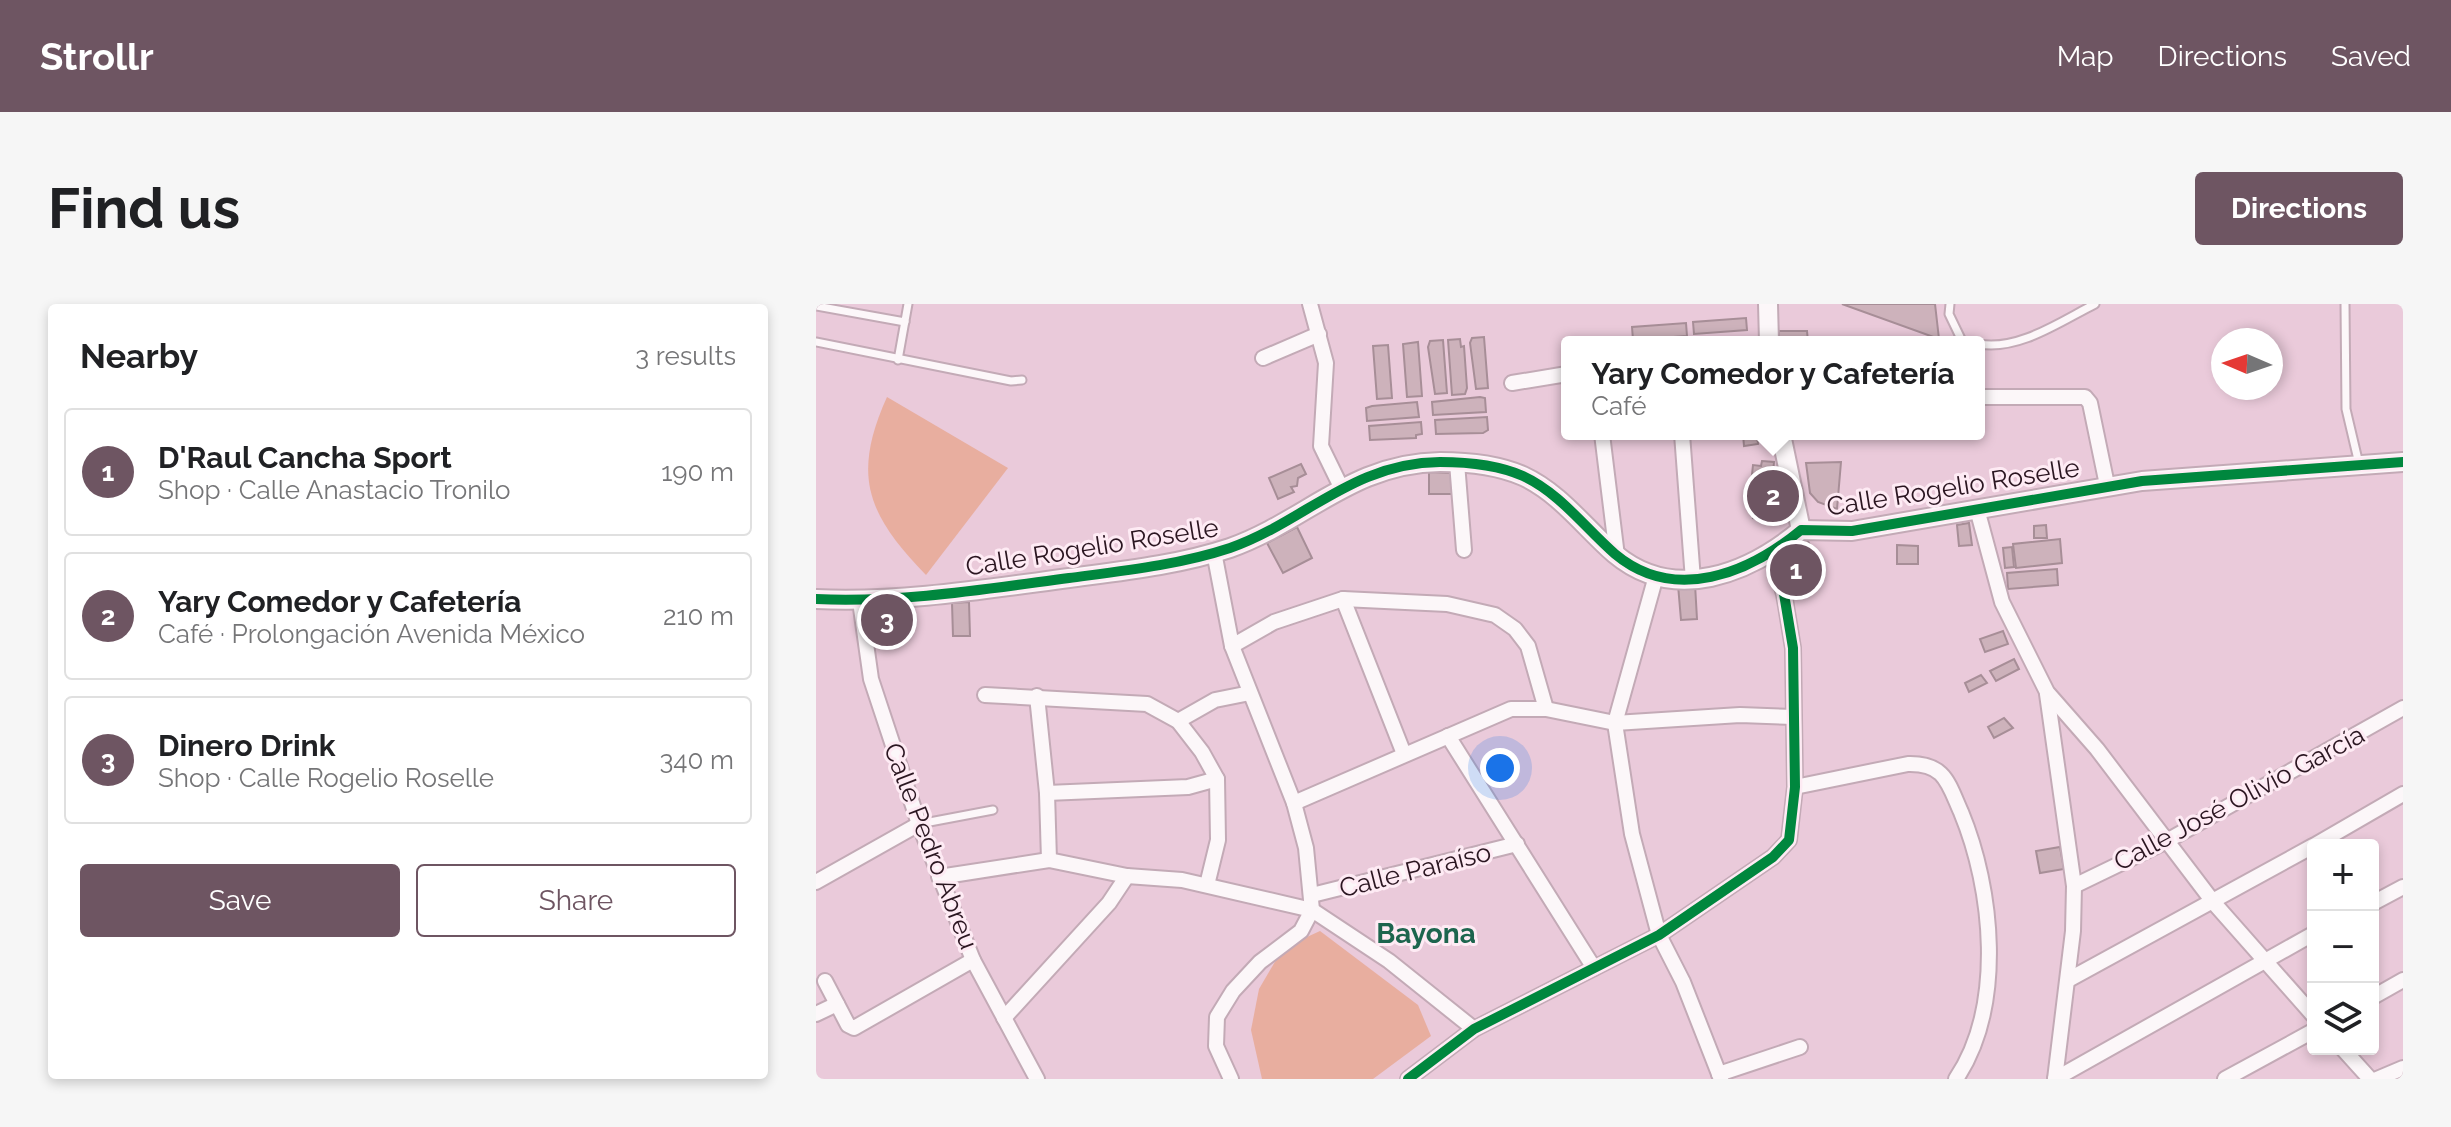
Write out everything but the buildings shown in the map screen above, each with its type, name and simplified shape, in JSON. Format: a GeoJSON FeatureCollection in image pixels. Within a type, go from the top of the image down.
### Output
{"type":"FeatureCollection","features":[{"type":"Feature","properties":{"kind":"street"},"geometry":{"type":"LineString","coordinates":[[1310,304],[1326,363],[1327,390],[1321,446],[1341,487]]}},
{"type":"Feature","properties":{"kind":"street"},"geometry":{"type":"LineString","coordinates":[[1768,304],[1769,336]]}},
{"type":"Feature","properties":{"kind":"street"},"geometry":{"type":"LineString","coordinates":[[1263,358],[1319,334]]}},
{"type":"Feature","properties":{"kind":"street"},"geometry":{"type":"LineString","coordinates":[[1512,383],[1561,375]]}},
{"type":"Feature","properties":{"kind":"street"},"geometry":{"type":"LineString","coordinates":[[1985,397],[2085,397],[2090,403],[2107,485]]}},
{"type":"Feature","properties":{"kind":"street"},"geometry":{"type":"LineString","coordinates":[[1603,440],[1617,556]]}},
{"type":"Feature","properties":{"kind":"street"},"geometry":{"type":"LineString","coordinates":[[1682,440],[1693,580]]}},
{"type":"Feature","properties":{"kind":"street"},"geometry":{"type":"LineString","coordinates":[[1782,440],[1801,530]]}},
{"type":"Feature","properties":{"kind":"street","name":"Calle Rogelio Roselle"},"geometry":{"type":"LineString","coordinates":[[816,599],[860,601],[1087,575],[1214,552],[1249,539],[1341,487],[1389,467],[1457,463],[1492,467],[1524,477],[1549,491],[1617,556],[1656,576],[1693,580],[1745,569],[1801,530],[1852,531],[2107,485],[2403,462]]}},
{"type":"Feature","properties":{"kind":"street"},"geometry":{"type":"LineString","coordinates":[[1457,463],[1464,550]]}},
{"type":"Feature","properties":{"kind":"street"},"geometry":{"type":"LineString","coordinates":[[1977,509],[2002,602],[2047,692],[2097,749],[2214,903],[2307,1008]]}},
{"type":"Feature","properties":{"kind":"street"},"geometry":{"type":"LineString","coordinates":[[1214,552],[1232,646],[1294,803],[1306,848],[1312,902],[1301,931],[1260,962],[1233,991],[1217,1017],[1216,1046],[1231,1079]]}},
{"type":"Feature","properties":{"kind":"street"},"geometry":{"type":"LineString","coordinates":[[1408,1079],[1431,1073],[1474,1029],[1659,935],[1781,849],[1791,829],[1795,787],[1794,717],[1791,626],[1772,553]]}},
{"type":"Feature","properties":{"kind":"street"},"geometry":{"type":"LineString","coordinates":[[1656,576],[1615,723],[1632,834],[1659,935],[1683,982],[1720,1076],[1800,1047]]}},
{"type":"Feature","properties":{"kind":"street"},"geometry":{"type":"LineString","coordinates":[[1232,646],[1274,622],[1343,599],[1447,604],[1495,615],[1515,629],[1528,646],[1546,709]]}},
{"type":"Feature","properties":{"kind":"street"},"geometry":{"type":"LineString","coordinates":[[1343,599],[1404,754]]}},
{"type":"Feature","properties":{"kind":"street","name":"Calle Pedro Abreu"},"geometry":{"type":"LineString","coordinates":[[860,601],[871,679],[919,824],[973,960],[1037,1079]]}},
{"type":"Feature","properties":{"kind":"street"},"geometry":{"type":"LineString","coordinates":[[2047,692],[2074,886],[2068,980],[2055,1079]]}},
{"type":"Feature","properties":{"kind":"street"},"geometry":{"type":"LineString","coordinates":[[1178,721],[1215,700],[1250,693]]}},
{"type":"Feature","properties":{"kind":"street"},"geometry":{"type":"LineString","coordinates":[[985,695],[1147,704],[1178,721],[1217,779],[1218,840],[1207,885]]}},
{"type":"Feature","properties":{"kind":"street"},"geometry":{"type":"LineString","coordinates":[[1037,696],[1047,793],[1049,860]]}},
{"type":"Feature","properties":{"kind":"street","name":"Calle José Olivio García"},"geometry":{"type":"LineString","coordinates":[[2074,886],[2165,842],[2403,708]]}},
{"type":"Feature","properties":{"kind":"street"},"geometry":{"type":"LineString","coordinates":[[1294,803],[1505,710],[1546,709],[1615,723],[1740,715],[1794,717]]}},
{"type":"Feature","properties":{"kind":"street"},"geometry":{"type":"LineString","coordinates":[[1448,736],[1594,968]]}},
{"type":"Feature","properties":{"kind":"street"},"geometry":{"type":"LineString","coordinates":[[1795,787],[1925,763],[1947,779],[1982,873],[1990,923],[1979,1029],[1956,1079]]}},
{"type":"Feature","properties":{"kind":"street"},"geometry":{"type":"LineString","coordinates":[[1047,793],[1188,787],[1217,779]]}},
{"type":"Feature","properties":{"kind":"street"},"geometry":{"type":"LineString","coordinates":[[2326,839],[2403,794]]}},
{"type":"Feature","properties":{"kind":"street"},"geometry":{"type":"LineString","coordinates":[[816,882],[919,824]]}},
{"type":"Feature","properties":{"kind":"street","name":"Calle Paraíso"},"geometry":{"type":"LineString","coordinates":[[1312,902],[1517,844]]}},
{"type":"Feature","properties":{"kind":"street"},"geometry":{"type":"LineString","coordinates":[[2068,980],[2307,850]]}},
{"type":"Feature","properties":{"kind":"street"},"geometry":{"type":"LineString","coordinates":[[939,877],[1049,860],[1127,876],[1312,902],[1474,1029]]}},
{"type":"Feature","properties":{"kind":"street"},"geometry":{"type":"LineString","coordinates":[[1004,1018],[1100,914],[1127,876]]}},
{"type":"Feature","properties":{"kind":"street"},"geometry":{"type":"LineString","coordinates":[[2379,900],[2403,887]]}},
{"type":"Feature","properties":{"kind":"street"},"geometry":{"type":"LineString","coordinates":[[2055,1079],[2307,937]]}},
{"type":"Feature","properties":{"kind":"street"},"geometry":{"type":"LineString","coordinates":[[825,981],[848,1025],[854,1028],[973,960]]}},
{"type":"Feature","properties":{"kind":"street"},"geometry":{"type":"LineString","coordinates":[[2379,994],[2403,980]]}},
{"type":"Feature","properties":{"kind":"street"},"geometry":{"type":"LineString","coordinates":[[816,1014],[837,1004]]}},
{"type":"Feature","properties":{"kind":"street"},"geometry":{"type":"LineString","coordinates":[[2225,1079],[2307,1034]]}},
{"type":"Feature","properties":{"kind":"street"},"geometry":{"type":"LineString","coordinates":[[2348,1055],[2370,1079]]}},
{"type":"Feature","properties":{"kind":"street"},"geometry":{"type":"LineString","coordinates":[[2377,1079],[2403,1068]]}},
{"type":"Feature","properties":{"kind":"lane"},"geometry":{"type":"LineString","coordinates":[[898,360],[908,304]]}},
{"type":"Feature","properties":{"kind":"lane"},"geometry":{"type":"LineString","coordinates":[[1950,304],[1949,314],[1960,336]]}},
{"type":"Feature","properties":{"kind":"lane"},"geometry":{"type":"LineString","coordinates":[[1985,345],[2023,340],[2095,304]]}},
{"type":"Feature","properties":{"kind":"lane"},"geometry":{"type":"LineString","coordinates":[[2345,304],[2346,409],[2359,464]]}},
{"type":"Feature","properties":{"kind":"lane"},"geometry":{"type":"LineString","coordinates":[[816,306],[905,322]]}},
{"type":"Feature","properties":{"kind":"lane"},"geometry":{"type":"LineString","coordinates":[[816,342],[1011,381],[1022,380]]}},
{"type":"Feature","properties":{"kind":"lane"},"geometry":{"type":"LineString","coordinates":[[919,824],[993,810]]}},
{"type":"Feature","properties":{"kind":"shaded area"},"geometry":{"type":"Polygon","coordinates":[[[887,397],[1008,468],[926,575],[890,533],[871,494],[868,473],[870,450],[887,397]]]}},
{"type":"Feature","properties":{"kind":"shaded area"},"geometry":{"type":"Polygon","coordinates":[[[1320,931],[1418,1005],[1431,1036],[1373,1079],[1262,1079],[1251,1030],[1259,989],[1283,948],[1320,931]]]}},
{"type":"Feature","properties":{"kind":"cycle path"},"geometry":{"type":"LineString","coordinates":[[816,599],[879,599],[943,594],[1191,559],[1257,537],[1330,495],[1381,472],[1440,462],[1482,465],[1523,476],[1549,492],[1615,554],[1638,569],[1662,577],[1687,580],[1735,570],[1758,559],[1801,530],[1852,531],[2142,481],[2403,462]]}},
{"type":"Feature","properties":{"kind":"cycle path"},"geometry":{"type":"LineString","coordinates":[[1408,1079],[1474,1029],[1659,935],[1773,857],[1789,840],[1795,787],[1793,648],[1784,594],[1772,553]]}},
{"type":"Feature","properties":{"kind":"place","name":"Yary Comedor y Cafetería"},"geometry":{"type":"Point","coordinates":[1773,496]}},
{"type":"Feature","properties":{"kind":"place","name":"D'Raul Cancha Sport"},"geometry":{"type":"Point","coordinates":[1796,570]}},
{"type":"Feature","properties":{"kind":"place","name":"Dinero Drink"},"geometry":{"type":"Point","coordinates":[887,620]}},
{"type":"Feature","properties":{"kind":"district","name":"Bayona"},"geometry":{"type":"Point","coordinates":[1426,933]}}]}
